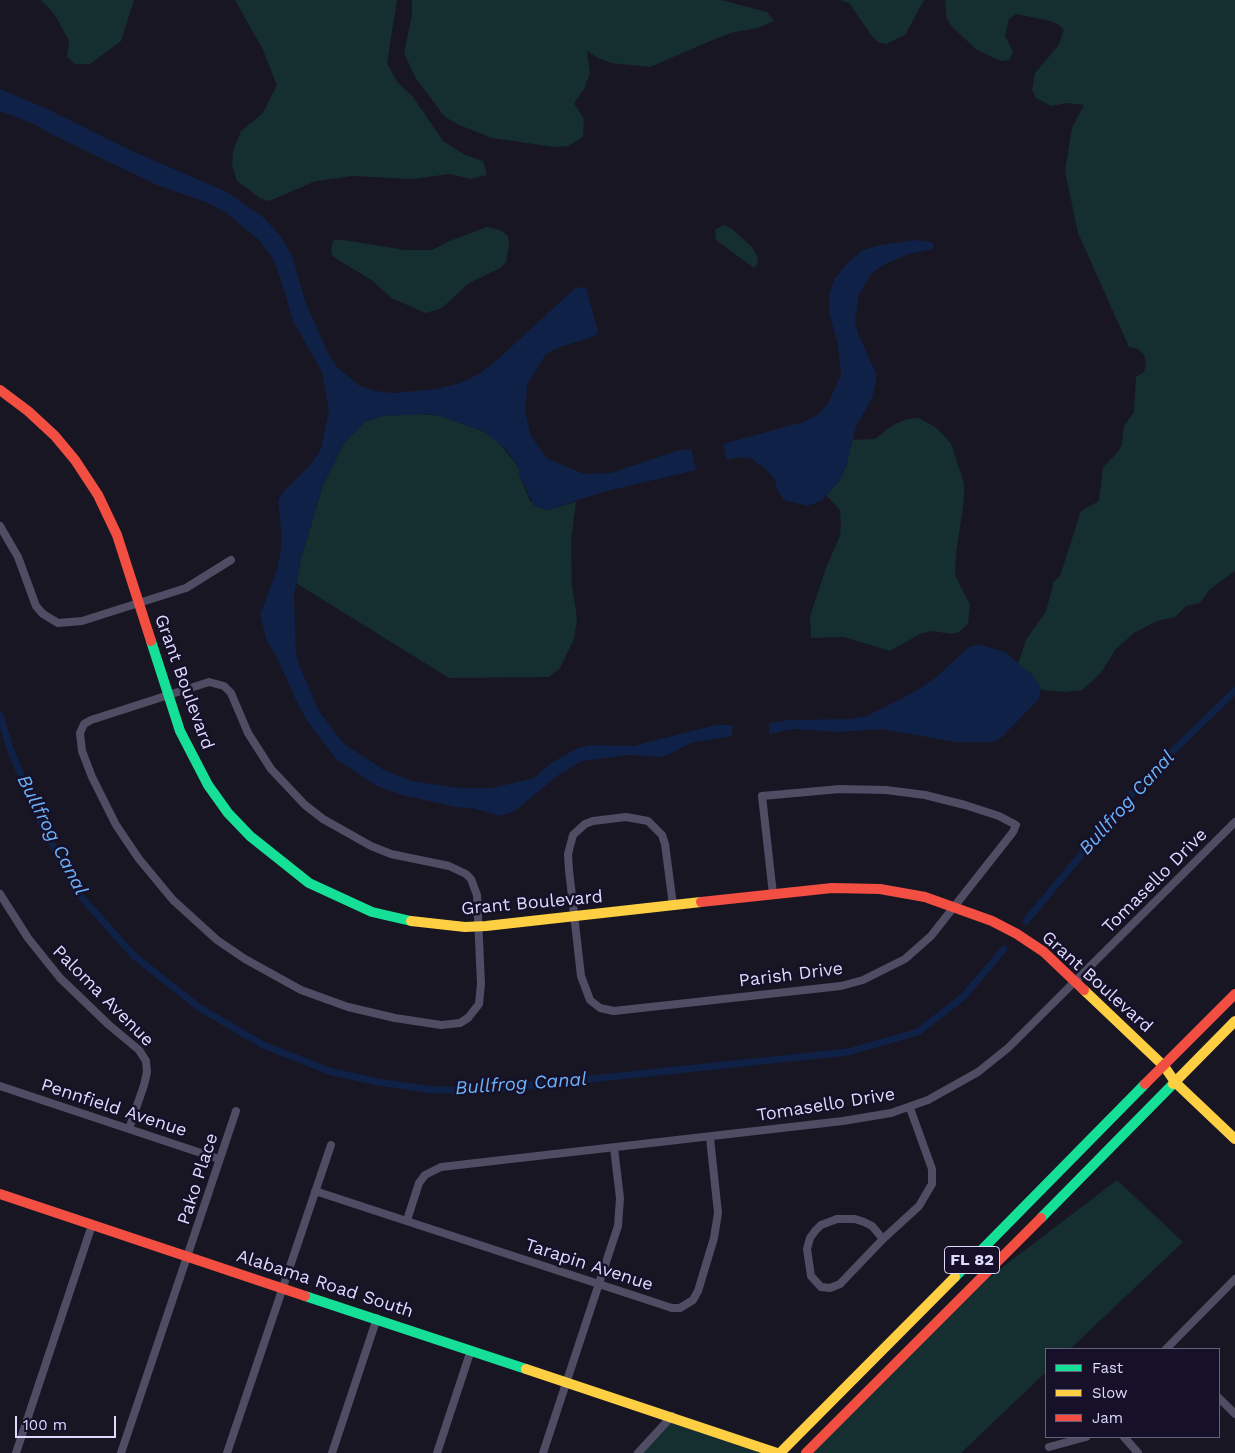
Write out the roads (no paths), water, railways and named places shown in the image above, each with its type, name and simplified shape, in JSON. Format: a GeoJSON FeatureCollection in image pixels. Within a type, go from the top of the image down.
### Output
{"type":"FeatureCollection","features":[{"type":"Feature","properties":{"kind":"main road","name":"Grant Boulevard"},"geometry":{"type":"LineString","coordinates":[[0,390],[28,411],[55,436],[86,476],[111,520],[185,743],[208,785],[228,813],[250,836],[285,866],[324,891],[372,912],[419,923],[479,926],[849,887],[880,889],[925,897],[984,917],[1017,934],[1044,952],[1077,981],[1164,1066],[1175,1082],[1234,1135]]}},
{"type":"Feature","properties":{"kind":"main road","name":"FL 82"},"geometry":{"type":"LineString","coordinates":[[778,1453],[1235,994]]}},
{"type":"Feature","properties":{"kind":"main road","name":"FL 82"},"geometry":{"type":"LineString","coordinates":[[806,1453],[1235,1021]]}},
{"type":"Feature","properties":{"kind":"main road","name":"Alabama Road South"},"geometry":{"type":"LineString","coordinates":[[0,1194],[567,1381],[778,1453]]}},
{"type":"Feature","properties":{"kind":"street"},"geometry":{"type":"LineString","coordinates":[[0,526],[18,557],[36,606],[50,620],[66,624],[186,588],[231,560]]}},
{"type":"Feature","properties":{"kind":"street"},"geometry":{"type":"LineString","coordinates":[[209,682],[224,686],[231,693],[242,720],[260,753],[277,776],[305,805],[332,826],[371,846],[391,854],[449,866],[466,874],[471,879],[478,895],[479,926],[482,984],[479,1004],[468,1018],[451,1024],[434,1024],[382,1016],[333,1002],[276,978],[227,947],[173,900],[138,859],[116,825],[98,790],[79,741],[80,732],[84,724],[91,720],[168,694],[209,682]]}},
{"type":"Feature","properties":{"kind":"street","name":"Parish Drive"},"geometry":{"type":"LineString","coordinates":[[575,916],[581,976],[586,994],[600,1008],[614,1011],[841,986],[885,971],[917,949],[956,906],[1013,832],[1016,825],[1000,816],[965,805],[933,797],[886,790],[840,789],[762,796],[773,894]]}},
{"type":"Feature","properties":{"kind":"street"},"geometry":{"type":"LineString","coordinates":[[575,916],[569,870],[569,844],[573,835],[585,824],[607,818],[641,818],[656,827],[662,835],[668,862],[673,905]]}},
{"type":"Feature","properties":{"kind":"street","name":"Tomasello Drive"},"geometry":{"type":"LineString","coordinates":[[407,1220],[419,1183],[425,1174],[432,1170],[710,1138],[869,1117],[910,1108],[944,1092],[978,1072],[1008,1048],[1235,822]]}},
{"type":"Feature","properties":{"kind":"street","name":"Paloma Avenue"},"geometry":{"type":"LineString","coordinates":[[0,894],[28,938],[60,978],[109,1025],[139,1050],[146,1062],[147,1072],[130,1128]]}},
{"type":"Feature","properties":{"kind":"street","name":"Pennfield Avenue"},"geometry":{"type":"LineString","coordinates":[[0,1086],[220,1159]]}},
{"type":"Feature","properties":{"kind":"street"},"geometry":{"type":"LineString","coordinates":[[883,1239],[872,1226],[855,1219],[837,1219],[821,1225],[810,1238],[807,1249],[811,1276],[821,1286],[830,1288],[840,1284],[923,1200],[932,1184],[932,1169],[910,1108]]}},
{"type":"Feature","properties":{"kind":"street","name":"Pako Place"},"geometry":{"type":"LineString","coordinates":[[121,1453],[189,1256],[236,1111]]}},
{"type":"Feature","properties":{"kind":"street","name":"Tarapin Avenue"},"geometry":{"type":"LineString","coordinates":[[315,1191],[672,1308],[687,1305],[693,1300],[708,1264],[718,1213],[710,1138]]}},
{"type":"Feature","properties":{"kind":"street"},"geometry":{"type":"LineString","coordinates":[[227,1453],[331,1145]]}},
{"type":"Feature","properties":{"kind":"street"},"geometry":{"type":"LineString","coordinates":[[543,1453],[600,1285],[620,1217],[614,1148]]}},
{"type":"Feature","properties":{"kind":"street"},"geometry":{"type":"LineString","coordinates":[[16,1453],[92,1224]]}},
{"type":"Feature","properties":{"kind":"street"},"geometry":{"type":"LineString","coordinates":[[1169,1348],[1235,1279]]}},
{"type":"Feature","properties":{"kind":"street"},"geometry":{"type":"LineString","coordinates":[[332,1453],[376,1318]]}},
{"type":"Feature","properties":{"kind":"street"},"geometry":{"type":"LineString","coordinates":[[437,1453],[471,1350]]}},
{"type":"Feature","properties":{"kind":"street"},"geometry":{"type":"LineString","coordinates":[[1220,1399],[1235,1414]]}},
{"type":"Feature","properties":{"kind":"street"},"geometry":{"type":"LineString","coordinates":[[638,1453],[672,1416]]}},
{"type":"Feature","properties":{"kind":"street"},"geometry":{"type":"LineString","coordinates":[[1049,1447],[1082,1438]]}},
{"type":"Feature","properties":{"kind":"street"},"geometry":{"type":"LineString","coordinates":[[1125,1438],[1138,1453]]}},
{"type":"Feature","properties":{"kind":"water"},"geometry":{"type":"Polygon","coordinates":[[[0,89],[43,107],[132,151],[227,192],[263,217],[280,235],[292,256],[306,303],[329,355],[338,368],[360,386],[376,391],[394,393],[437,389],[460,383],[479,374],[496,361],[574,289],[579,287],[586,288],[598,332],[595,336],[560,347],[546,354],[527,385],[525,411],[531,436],[548,459],[584,474],[611,473],[676,451],[691,449],[696,470],[603,492],[548,510],[534,506],[519,474],[519,468],[506,449],[483,431],[440,416],[425,414],[383,416],[365,422],[344,443],[323,485],[301,558],[294,595],[296,653],[300,667],[319,711],[344,744],[384,770],[412,781],[458,788],[492,788],[534,778],[551,763],[578,748],[591,745],[633,746],[716,725],[733,725],[732,736],[691,743],[661,757],[629,755],[582,761],[557,776],[515,811],[500,816],[472,808],[456,807],[402,795],[377,786],[336,759],[307,721],[277,657],[267,641],[260,615],[278,567],[282,539],[278,500],[285,490],[312,463],[321,449],[329,409],[322,372],[293,321],[272,257],[259,240],[225,212],[206,202],[157,185],[32,123],[0,111],[0,89]]]}},
{"type":"Feature","properties":{"kind":"water"},"geometry":{"type":"Polygon","coordinates":[[[915,240],[931,242],[934,245],[932,249],[908,254],[883,265],[872,273],[859,294],[855,321],[858,334],[876,373],[876,383],[872,398],[856,427],[847,463],[840,480],[821,501],[807,506],[784,500],[778,492],[775,480],[768,471],[752,459],[740,457],[727,460],[723,444],[803,422],[818,415],[828,403],[841,375],[838,344],[829,313],[829,296],[834,280],[847,263],[863,250],[881,245],[915,240]]]}},
{"type":"Feature","properties":{"kind":"water"},"geometry":{"type":"Polygon","coordinates":[[[979,644],[1005,652],[1031,674],[1041,687],[1039,699],[1002,737],[993,742],[955,742],[881,729],[838,732],[793,729],[769,734],[769,723],[789,720],[851,719],[867,716],[914,692],[935,678],[969,647],[979,644]]]}},
{"type":"Feature","properties":{"kind":"waterway","name":"Bullfrog Canal"},"geometry":{"type":"LineString","coordinates":[[1026,921],[1146,777],[1235,691]]}},
{"type":"Feature","properties":{"kind":"waterway","name":"Bullfrog Canal"},"geometry":{"type":"LineString","coordinates":[[0,715],[10,749],[43,826],[76,891],[134,956],[200,1008],[263,1045],[329,1071],[378,1082],[433,1090],[486,1090],[848,1052],[918,1032],[963,997],[1004,949]]}}]}
